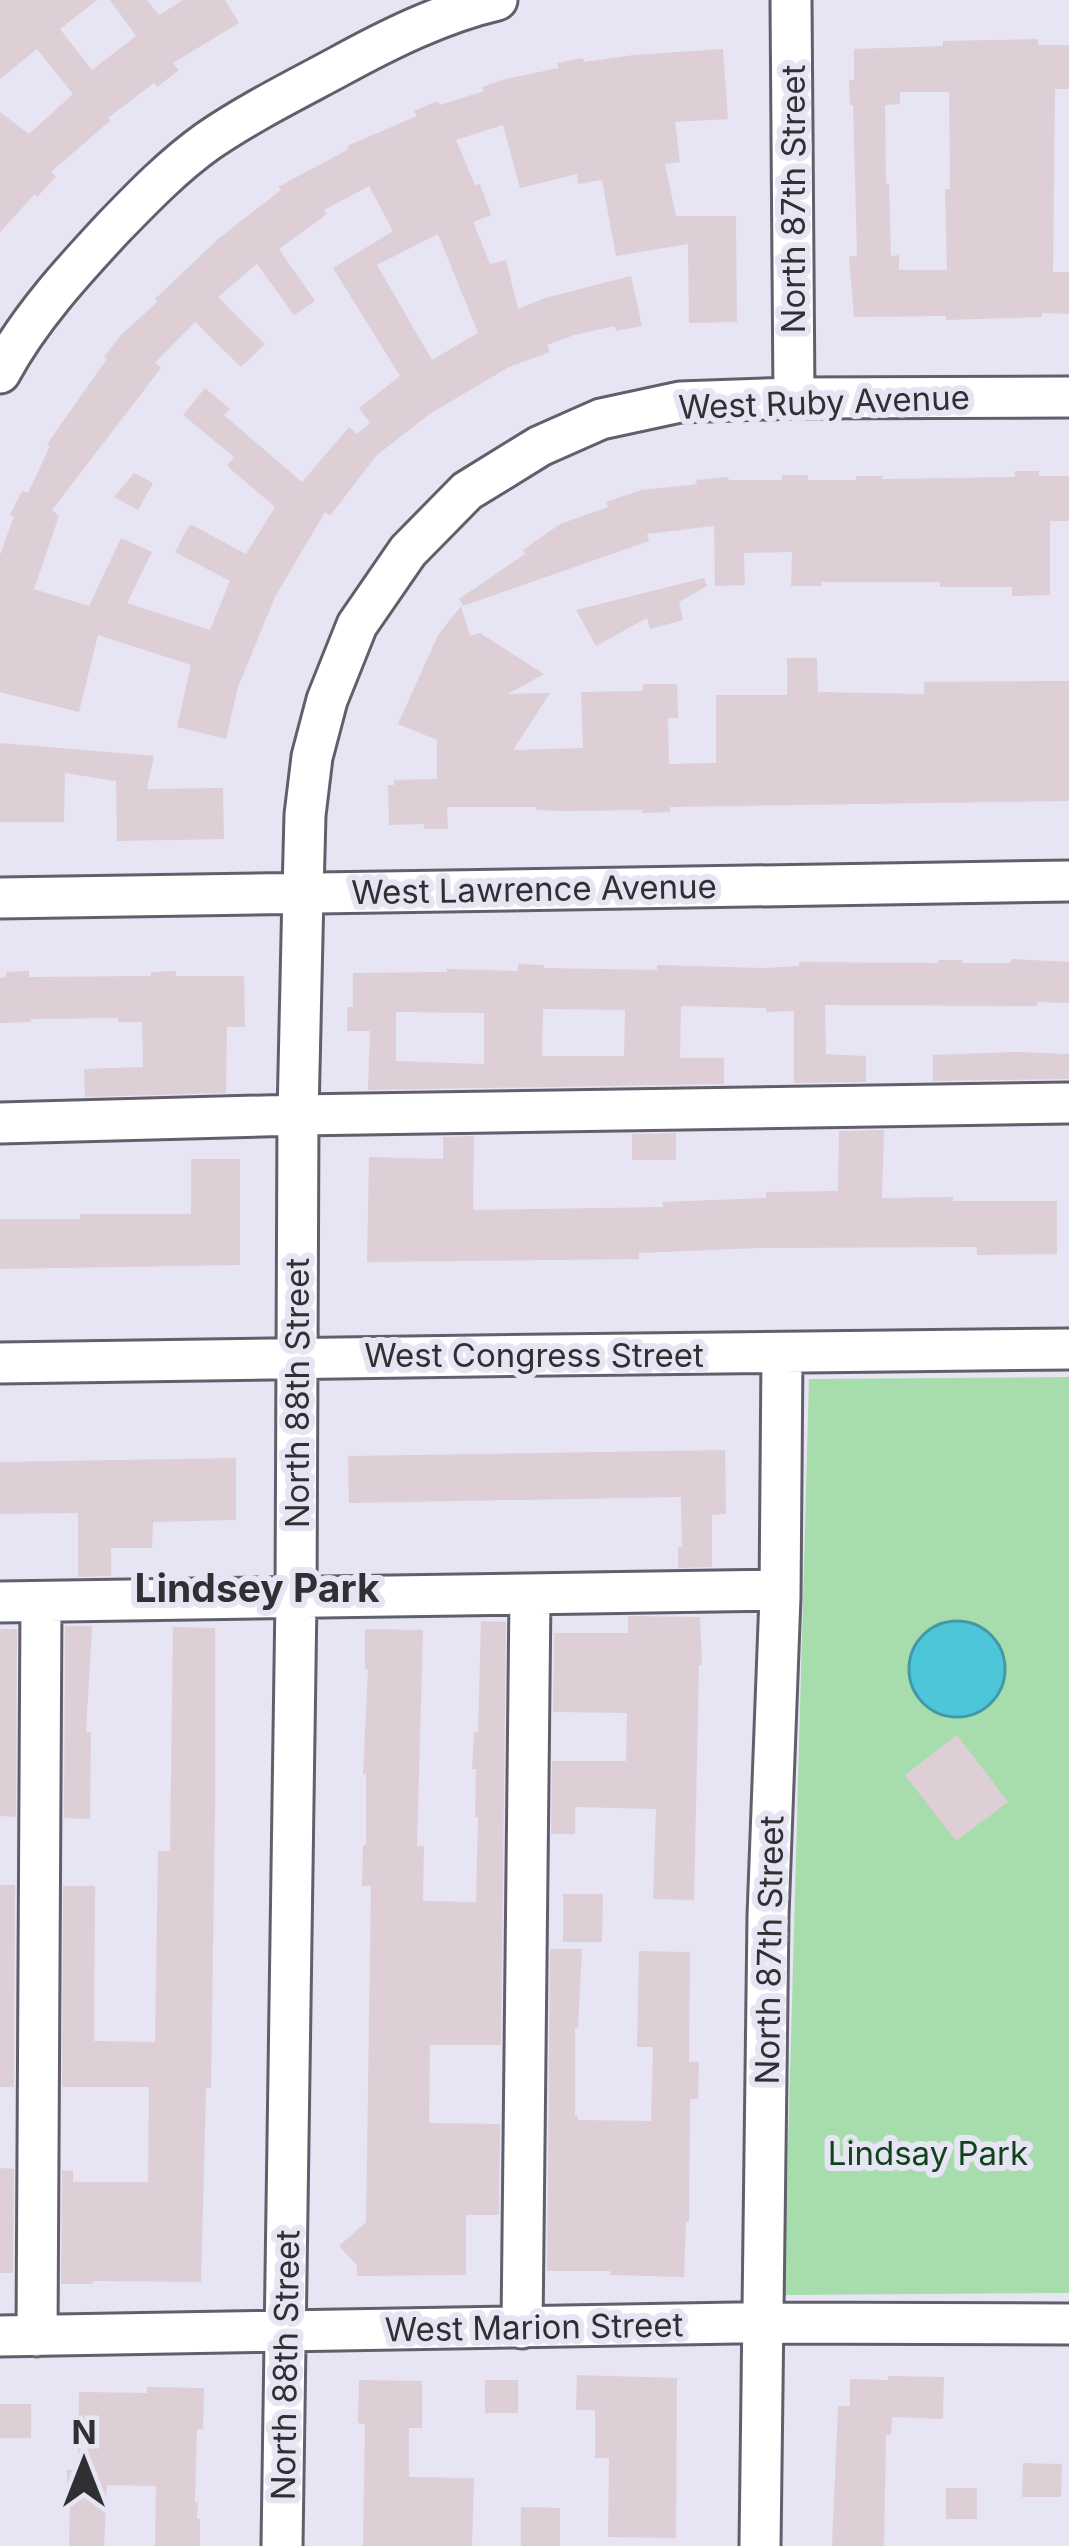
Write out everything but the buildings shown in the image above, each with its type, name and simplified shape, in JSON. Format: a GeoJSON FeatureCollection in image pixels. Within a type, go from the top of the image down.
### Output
{"type":"FeatureCollection","features":[{"type":"Feature","properties":{"kind":"street"},"geometry":{"type":"LineString","coordinates":[[3,360],[71,273],[155,185],[206,142],[387,40],[497,0]]}},
{"type":"Feature","properties":{"kind":"street","name":"North 87th Street"},"geometry":{"type":"LineString","coordinates":[[791,0],[794,398]]}},
{"type":"Feature","properties":{"kind":"street","name":"West Ruby Avenue"},"geometry":{"type":"LineString","coordinates":[[408,551],[467,491],[539,446],[601,418],[680,402],[1069,397]]}},
{"type":"Feature","properties":{"kind":"street","name":"North 88th Street"},"geometry":{"type":"LineString","coordinates":[[282,2546],[305,815],[312,757],[327,700],[357,625],[408,551]]}},
{"type":"Feature","properties":{"kind":"street","name":"West Lawrence Avenue"},"geometry":{"type":"LineString","coordinates":[[0,898],[1069,880]]}},
{"type":"Feature","properties":{"kind":"street"},"geometry":{"type":"LineString","coordinates":[[0,1123],[1069,1103]]}},
{"type":"Feature","properties":{"kind":"street","name":"West Congress Street"},"geometry":{"type":"LineString","coordinates":[[0,1363],[1069,1349]]}},
{"type":"Feature","properties":{"kind":"street","name":"North 87th Street"},"geometry":{"type":"LineString","coordinates":[[760,2546],[768,1916],[780,1590],[782,1354]]}},
{"type":"Feature","properties":{"kind":"street"},"geometry":{"type":"LineString","coordinates":[[0,1602],[780,1590]]}},
{"type":"Feature","properties":{"kind":"street"},"geometry":{"type":"LineString","coordinates":[[522,2328],[530,1595]]}},
{"type":"Feature","properties":{"kind":"street"},"geometry":{"type":"LineString","coordinates":[[18,2336],[40,1602]]}},
{"type":"Feature","properties":{"kind":"street","name":"West Marion Street"},"geometry":{"type":"LineString","coordinates":[[18,2336],[764,2323],[1069,2324]]}},
{"type":"Feature","properties":{"kind":"green space","name":"Lindsay Park"},"geometry":{"type":"Polygon","coordinates":[[[1069,1377],[1069,2293],[784,2295],[809,1379],[1069,1377]]]}},
{"type":"Feature","properties":{"kind":"water"},"geometry":{"type":"Polygon","coordinates":[[[957,1621],[976,1624],[991,1635],[1002,1650],[1002,1688],[991,1703],[976,1714],[957,1717],[938,1714],[923,1703],[912,1688],[909,1669],[912,1650],[923,1635],[938,1624],[957,1621]]]}},
{"type":"Feature","properties":{"kind":"district","name":"Lindsey Park"},"geometry":{"type":"Point","coordinates":[257,1587]}}]}
